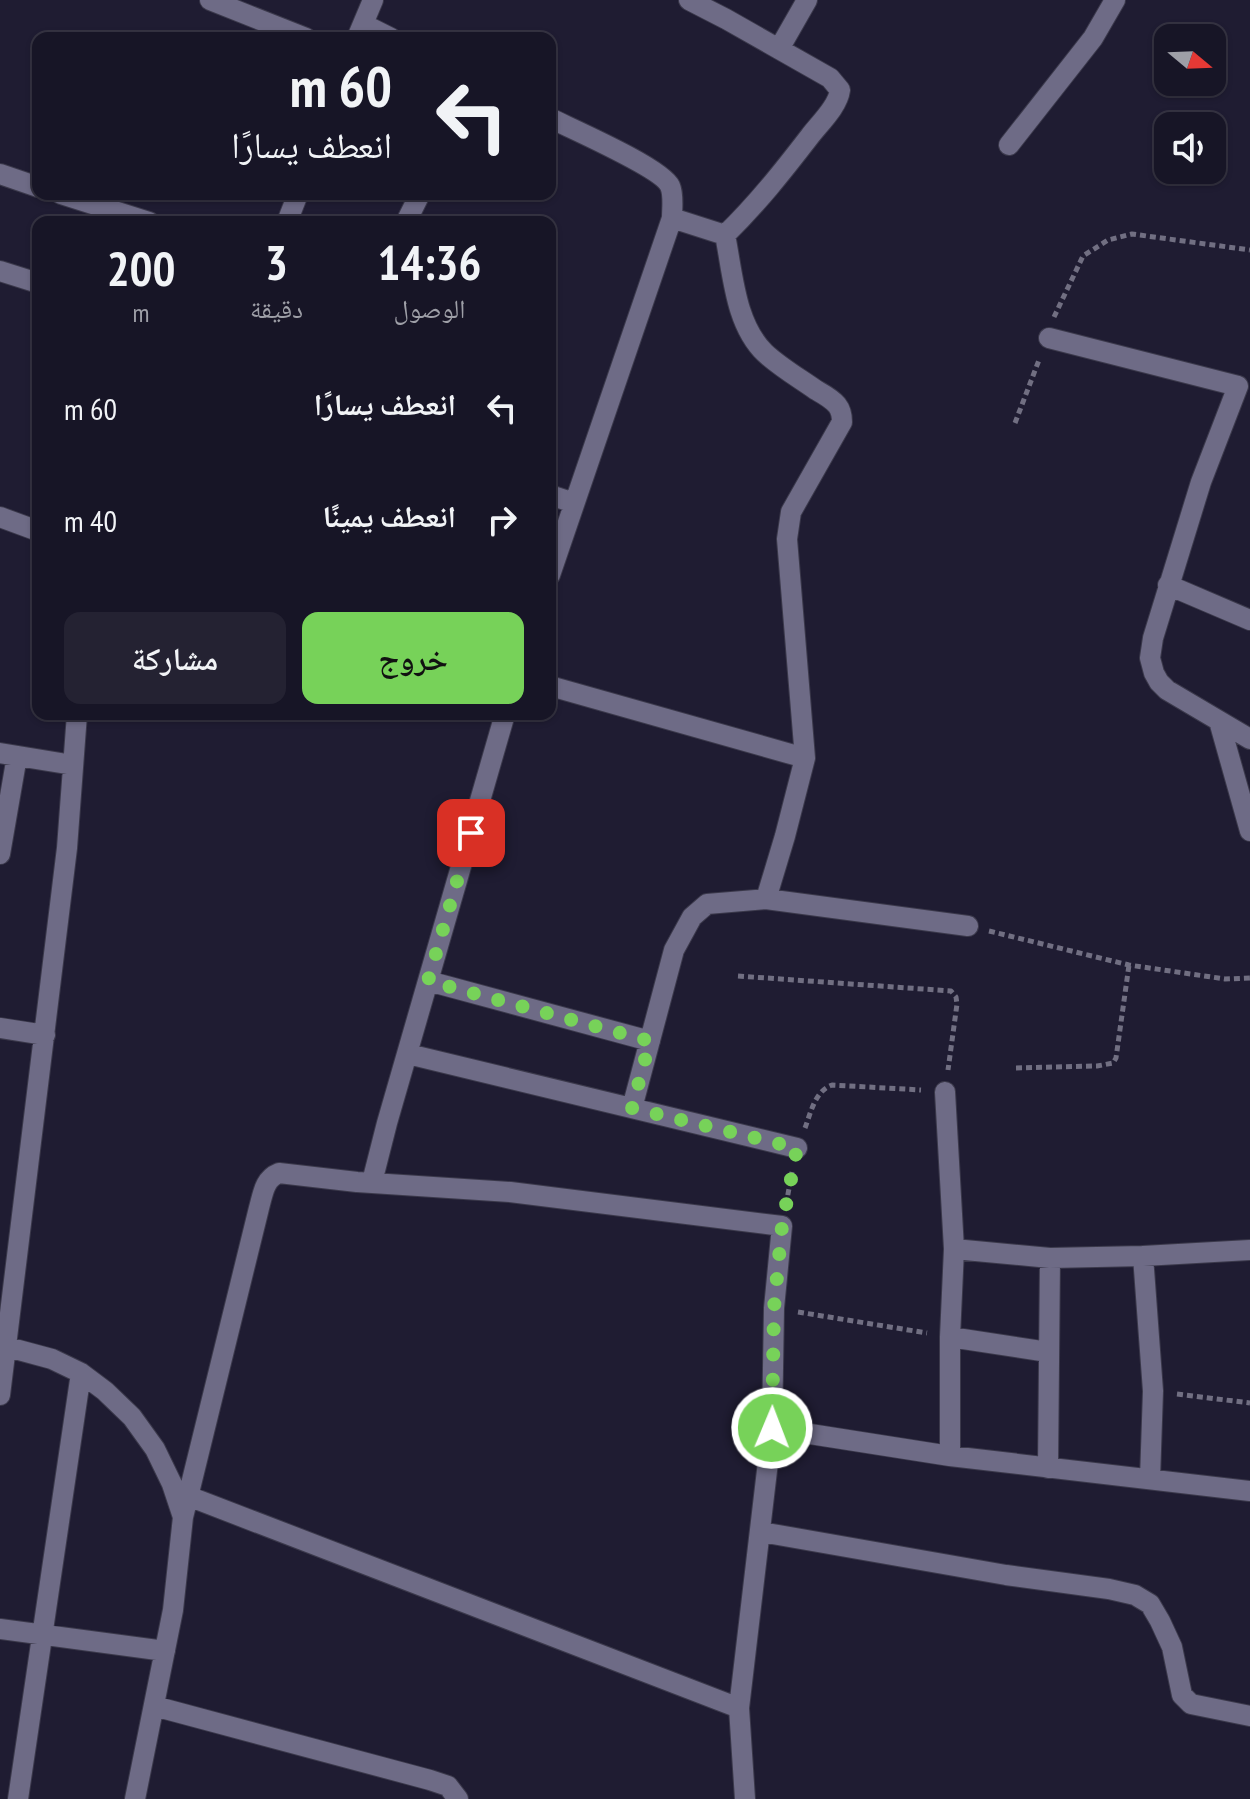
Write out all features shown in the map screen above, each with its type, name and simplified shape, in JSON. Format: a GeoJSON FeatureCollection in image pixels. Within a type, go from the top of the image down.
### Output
{"type":"FeatureCollection","features":[{"type":"Feature","properties":{"kind":"street"},"geometry":{"type":"LineString","coordinates":[[210,0],[291,32]]}},
{"type":"Feature","properties":{"kind":"street"},"geometry":{"type":"LineString","coordinates":[[360,31],[373,0]]}},
{"type":"Feature","properties":{"kind":"street"},"geometry":{"type":"LineString","coordinates":[[689,0],[830,78],[840,90],[839,96],[758,202],[725,235]]}},
{"type":"Feature","properties":{"kind":"street"},"geometry":{"type":"LineString","coordinates":[[779,49],[807,0]]}},
{"type":"Feature","properties":{"kind":"street"},"geometry":{"type":"LineString","coordinates":[[1009,145],[1093,38],[1115,0]]}},
{"type":"Feature","properties":{"kind":"street"},"geometry":{"type":"LineString","coordinates":[[556,121],[663,177],[670,186],[672,218],[556,557]]}},
{"type":"Feature","properties":{"kind":"street"},"geometry":{"type":"LineString","coordinates":[[0,174],[32,185]]}},
{"type":"Feature","properties":{"kind":"street"},"geometry":{"type":"LineString","coordinates":[[80,200],[130,216]]}},
{"type":"Feature","properties":{"kind":"street"},"geometry":{"type":"LineString","coordinates":[[672,218],[725,235]]}},
{"type":"Feature","properties":{"kind":"street"},"geometry":{"type":"LineString","coordinates":[[725,235],[738,300],[750,333],[764,351],[832,400],[842,413],[842,422],[791,512],[788,530],[805,758],[766,899]]}},
{"type":"Feature","properties":{"kind":"street"},"geometry":{"type":"LineString","coordinates":[[0,271],[32,281]]}},
{"type":"Feature","properties":{"kind":"street"},"geometry":{"type":"LineString","coordinates":[[1049,338],[1238,386],[1201,482],[1168,585],[1150,658],[1154,673],[1167,690],[1250,739]]}},
{"type":"Feature","properties":{"kind":"street"},"geometry":{"type":"LineString","coordinates":[[556,497],[574,503]]}},
{"type":"Feature","properties":{"kind":"street"},"geometry":{"type":"LineString","coordinates":[[0,517],[32,529]]}},
{"type":"Feature","properties":{"kind":"street"},"geometry":{"type":"LineString","coordinates":[[1168,585],[1250,620]]}},
{"type":"Feature","properties":{"kind":"street"},"geometry":{"type":"LineString","coordinates":[[556,688],[805,758]]}},
{"type":"Feature","properties":{"kind":"street"},"geometry":{"type":"LineString","coordinates":[[0,1395],[67,848],[77,720]]}},
{"type":"Feature","properties":{"kind":"street"},"geometry":{"type":"LineString","coordinates":[[372,1182],[503,720]]}},
{"type":"Feature","properties":{"kind":"street"},"geometry":{"type":"LineString","coordinates":[[1219,721],[1250,831]]}},
{"type":"Feature","properties":{"kind":"street"},"geometry":{"type":"LineString","coordinates":[[0,854],[8,755],[73,765]]}},
{"type":"Feature","properties":{"kind":"street"},"geometry":{"type":"LineString","coordinates":[[632,1108],[674,950],[692,917],[707,904],[766,899],[968,926]]}},
{"type":"Feature","properties":{"kind":"street"},"geometry":{"type":"LineString","coordinates":[[428,981],[650,1041]]}},
{"type":"Feature","properties":{"kind":"street"},"geometry":{"type":"LineString","coordinates":[[0,1028],[45,1035]]}},
{"type":"Feature","properties":{"kind":"street"},"geometry":{"type":"LineString","coordinates":[[408,1054],[797,1148]]}},
{"type":"Feature","properties":{"kind":"street"},"geometry":{"type":"LineString","coordinates":[[945,1092],[954,1249],[950,1456]]}},
{"type":"Feature","properties":{"kind":"street"},"geometry":{"type":"LineString","coordinates":[[135,1799],[173,1610],[183,1517],[255,1223],[267,1182],[279,1173],[510,1192],[782,1226],[774,1308],[772,1428],[739,1708],[745,1799]]}},
{"type":"Feature","properties":{"kind":"street"},"geometry":{"type":"LineString","coordinates":[[954,1249],[1050,1258],[1250,1250]]}},
{"type":"Feature","properties":{"kind":"street"},"geometry":{"type":"LineString","coordinates":[[1143,1256],[1153,1391],[1150,1479]]}},
{"type":"Feature","properties":{"kind":"street"},"geometry":{"type":"LineString","coordinates":[[1048,1468],[1050,1258]]}},
{"type":"Feature","properties":{"kind":"street"},"geometry":{"type":"LineString","coordinates":[[950,1337],[1048,1352]]}},
{"type":"Feature","properties":{"kind":"street"},"geometry":{"type":"LineString","coordinates":[[4,1346],[52,1359],[81,1373],[105,1391],[132,1417],[155,1449],[183,1517]]}},
{"type":"Feature","properties":{"kind":"street"},"geometry":{"type":"LineString","coordinates":[[18,1799],[81,1373]]}},
{"type":"Feature","properties":{"kind":"street"},"geometry":{"type":"LineString","coordinates":[[772,1428],[950,1456],[1250,1491]]}},
{"type":"Feature","properties":{"kind":"street"},"geometry":{"type":"LineString","coordinates":[[188,1496],[739,1708]]}},
{"type":"Feature","properties":{"kind":"street"},"geometry":{"type":"LineString","coordinates":[[761,1532],[1135,1595],[1150,1604],[1160,1621],[1172,1647],[1180,1688],[1186,1700],[1191,1704],[1250,1716]]}},
{"type":"Feature","properties":{"kind":"street"},"geometry":{"type":"LineString","coordinates":[[0,1629],[165,1651]]}},
{"type":"Feature","properties":{"kind":"street"},"geometry":{"type":"LineString","coordinates":[[154,1706],[430,1780],[448,1786],[458,1799]]}},
{"type":"Feature","properties":{"kind":"path"},"geometry":{"type":"LineString","coordinates":[[1015,423],[1049,338],[1054,316],[1083,256],[1108,240],[1132,234],[1250,250]]}},
{"type":"Feature","properties":{"kind":"path"},"geometry":{"type":"LineString","coordinates":[[968,926],[1129,965],[1225,979],[1250,978]]}},
{"type":"Feature","properties":{"kind":"path"},"geometry":{"type":"LineString","coordinates":[[1016,1068],[1113,1063],[1129,965]]}},
{"type":"Feature","properties":{"kind":"path"},"geometry":{"type":"LineString","coordinates":[[738,976],[951,991],[956,997],[945,1092],[832,1085],[817,1097],[797,1148],[782,1226]]}},
{"type":"Feature","properties":{"kind":"path"},"geometry":{"type":"LineString","coordinates":[[774,1308],[950,1337]]}},
{"type":"Feature","properties":{"kind":"path"},"geometry":{"type":"LineString","coordinates":[[1153,1391],[1250,1403]]}},
{"type":"Feature","properties":{"kind":"route"},"geometry":{"type":"LineString","coordinates":[[471,833],[428,981],[650,1041],[632,1108],[797,1148],[782,1226],[774,1308],[772,1428]]}}]}
